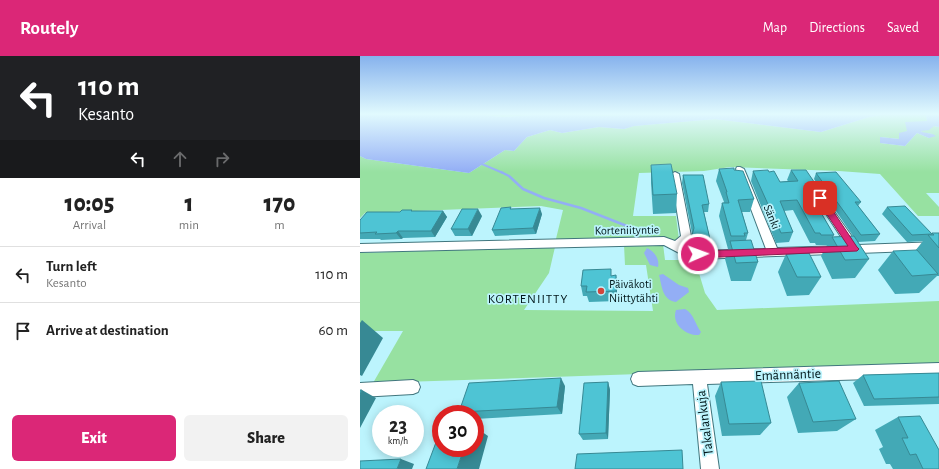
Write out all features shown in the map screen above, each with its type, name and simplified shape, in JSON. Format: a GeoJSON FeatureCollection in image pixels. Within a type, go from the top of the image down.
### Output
{"type":"FeatureCollection","features":[{"type":"Feature","properties":{"kind":"street","name":"Sänki"},"geometry":{"type":"LineString","coordinates":[[740,169],[773,252]]}},
{"type":"Feature","properties":{"kind":"street"},"geometry":{"type":"LineString","coordinates":[[675,174],[686,236],[685,240],[675,246]]}},
{"type":"Feature","properties":{"kind":"street"},"geometry":{"type":"LineString","coordinates":[[811,185],[854,249]]}},
{"type":"Feature","properties":{"kind":"street","name":"Korteniityntie"},"geometry":{"type":"LineString","coordinates":[[360,248],[658,241],[668,242],[683,252],[690,254],[939,246]]}},
{"type":"Feature","properties":{"kind":"street","name":"Emännäntie"},"geometry":{"type":"LineString","coordinates":[[638,379],[939,370]]}},
{"type":"Feature","properties":{"kind":"street","name":"Takalankuja"},"geometry":{"type":"LineString","coordinates":[[699,377],[710,469]]}},
{"type":"Feature","properties":{"kind":"street"},"geometry":{"type":"LineString","coordinates":[[360,390],[413,387]]}},
{"type":"Feature","properties":{"kind":"green space"},"geometry":{"type":"Polygon","coordinates":[[[539,133],[905,133],[900,139],[880,137],[880,143],[905,146],[917,133],[929,138],[933,134],[926,133],[939,133],[939,193],[926,193],[939,207],[939,216],[918,216],[880,174],[730,167],[704,171],[639,173],[633,216],[676,216],[679,240],[663,244],[665,260],[695,260],[705,293],[717,310],[939,301],[939,364],[373,383],[403,331],[360,331],[360,253],[554,247],[563,210],[541,206],[365,213],[360,218],[360,156],[366,159],[469,173],[505,150],[514,151],[527,137],[539,133]],[[624,245],[555,247],[549,273],[524,310],[653,311],[646,265],[625,265],[624,245]]]}},
{"type":"Feature","properties":{"kind":"water"},"geometry":{"type":"Polygon","coordinates":[[[360,133],[539,133],[527,137],[514,151],[505,150],[469,173],[366,159],[360,156],[360,133]]]}},
{"type":"Feature","properties":{"kind":"water"},"geometry":{"type":"Polygon","coordinates":[[[899,133],[917,133],[905,146],[880,143],[880,137],[899,139],[899,133]]]}},
{"type":"Feature","properties":{"kind":"water"},"geometry":{"type":"Polygon","coordinates":[[[918,133],[929,133],[936,136],[929,138],[918,133]]]}},
{"type":"Feature","properties":{"kind":"water"},"geometry":{"type":"Polygon","coordinates":[[[647,248],[656,256],[658,267],[650,265],[644,253],[647,248]]]}},
{"type":"Feature","properties":{"kind":"water"},"geometry":{"type":"Polygon","coordinates":[[[663,274],[679,285],[688,288],[689,292],[676,302],[671,301],[663,292],[659,275],[663,274]]]}},
{"type":"Feature","properties":{"kind":"water"},"geometry":{"type":"Polygon","coordinates":[[[685,309],[692,316],[701,332],[699,335],[694,335],[685,331],[678,324],[675,315],[676,310],[685,309]]]}},
{"type":"Feature","properties":{"kind":"building"},"geometry":{"type":"Polygon","coordinates":[[[671,164],[677,194],[653,195],[651,165],[671,164]]]}},
{"type":"Feature","properties":{"kind":"building"},"geometry":{"type":"Polygon","coordinates":[[[734,168],[734,170],[743,171],[754,199],[738,200],[748,233],[744,233],[745,236],[731,236],[722,203],[729,203],[719,169],[734,168]]]}},
{"type":"Feature","properties":{"kind":"building"},"geometry":{"type":"Polygon","coordinates":[[[768,170],[769,172],[774,171],[780,182],[798,181],[791,170],[806,170],[825,198],[813,199],[834,235],[821,235],[820,233],[815,233],[797,200],[780,201],[793,232],[781,233],[753,171],[768,170]]]}},
{"type":"Feature","properties":{"kind":"building"},"geometry":{"type":"Polygon","coordinates":[[[836,172],[861,202],[855,202],[880,234],[861,235],[816,173],[836,172]]]}},
{"type":"Feature","properties":{"kind":"building"},"geometry":{"type":"Polygon","coordinates":[[[683,175],[703,175],[709,204],[702,205],[710,239],[693,239],[692,235],[694,228],[683,175]]]}},
{"type":"Feature","properties":{"kind":"building"},"geometry":{"type":"Polygon","coordinates":[[[905,206],[932,234],[912,235],[887,207],[905,206]]]}},
{"type":"Feature","properties":{"kind":"building"},"geometry":{"type":"Polygon","coordinates":[[[511,207],[510,209],[540,208],[533,228],[492,230],[501,208],[511,207]]]}},
{"type":"Feature","properties":{"kind":"building"},"geometry":{"type":"Polygon","coordinates":[[[462,209],[478,209],[468,229],[451,229],[462,209]]]}},
{"type":"Feature","properties":{"kind":"building"},"geometry":{"type":"Polygon","coordinates":[[[402,210],[443,211],[431,231],[398,231],[396,233],[375,234],[377,232],[360,233],[360,220],[367,212],[400,212],[402,210]]]}},
{"type":"Feature","properties":{"kind":"building"},"geometry":{"type":"Polygon","coordinates":[[[932,233],[939,233],[939,248],[928,235],[934,235],[932,233]]]}},
{"type":"Feature","properties":{"kind":"building"},"geometry":{"type":"Polygon","coordinates":[[[854,236],[869,259],[845,260],[832,237],[854,236]]]}},
{"type":"Feature","properties":{"kind":"building"},"geometry":{"type":"Polygon","coordinates":[[[751,240],[758,262],[736,263],[730,241],[751,240]]]}},
{"type":"Feature","properties":{"kind":"building"},"geometry":{"type":"Polygon","coordinates":[[[917,250],[938,274],[912,276],[893,251],[917,250]]]}},
{"type":"Feature","properties":{"kind":"building"},"geometry":{"type":"Polygon","coordinates":[[[809,253],[821,277],[797,277],[786,254],[809,253]]]}},
{"type":"Feature","properties":{"kind":"building"},"geometry":{"type":"Polygon","coordinates":[[[611,269],[611,276],[616,275],[616,291],[586,292],[587,286],[581,286],[583,270],[611,269]]]}},
{"type":"Feature","properties":{"kind":"building"},"geometry":{"type":"Polygon","coordinates":[[[939,373],[939,397],[874,399],[863,375],[939,373]]]}},
{"type":"Feature","properties":{"kind":"building"},"geometry":{"type":"Polygon","coordinates":[[[561,378],[557,407],[484,411],[484,405],[461,405],[469,383],[561,378]]]}},
{"type":"Feature","properties":{"kind":"building"},"geometry":{"type":"Polygon","coordinates":[[[761,381],[771,423],[729,424],[721,382],[761,381]]]}},
{"type":"Feature","properties":{"kind":"building"},"geometry":{"type":"Polygon","coordinates":[[[839,381],[856,419],[813,422],[799,383],[839,381]]]}},
{"type":"Feature","properties":{"kind":"building"},"geometry":{"type":"Polygon","coordinates":[[[608,382],[606,433],[579,434],[584,383],[608,382]]]}},
{"type":"Feature","properties":{"kind":"building"},"geometry":{"type":"Polygon","coordinates":[[[920,416],[939,450],[939,469],[923,469],[916,454],[910,455],[902,438],[908,438],[898,417],[920,416]]]}},
{"type":"Feature","properties":{"kind":"building"},"geometry":{"type":"Polygon","coordinates":[[[682,450],[683,469],[575,469],[577,454],[682,450]]]}},
{"type":"Feature","properties":{"kind":"building"},"geometry":{"type":"Polygon","coordinates":[[[432,453],[432,457],[461,457],[457,469],[426,469],[432,453]]]}},
{"type":"Feature","properties":{"kind":"building"},"geometry":{"type":"Polygon","coordinates":[[[401,459],[397,469],[360,469],[360,461],[401,459]]]}},
{"type":"Feature","properties":{"kind":"waterway"},"geometry":{"type":"LineString","coordinates":[[482,164],[503,173]]}},
{"type":"Feature","properties":{"kind":"waterway"},"geometry":{"type":"LineString","coordinates":[[503,173],[509,176],[523,189],[544,198],[581,208],[632,228]]}},
{"type":"Feature","properties":{"kind":"place","name":"Päiväkoti Niittytähti"},"geometry":{"type":"Point","coordinates":[601,291]}},
{"type":"Feature","properties":{"kind":"district","name":"KORTENIITTY"},"geometry":{"type":"Point","coordinates":[528,298]}},
{"type":"Feature","properties":{"kind":"route"},"geometry":{"type":"LineString","coordinates":[[698,254],[854,249],[820,198]]}}]}
